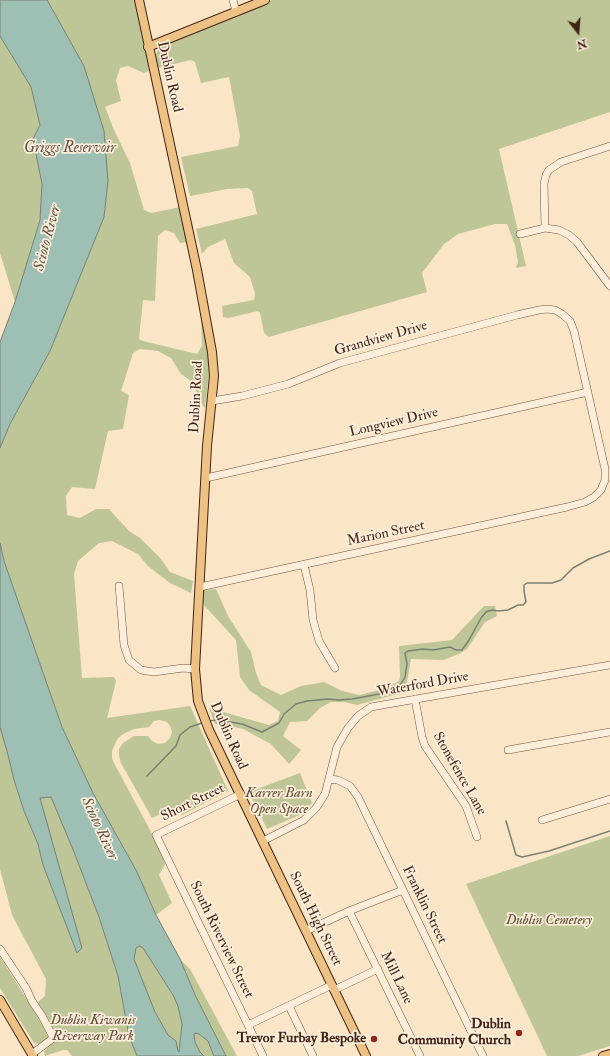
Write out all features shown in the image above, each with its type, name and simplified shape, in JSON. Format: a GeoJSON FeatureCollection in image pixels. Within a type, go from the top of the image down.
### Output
{"type":"FeatureCollection","features":[{"type":"Feature","properties":{"kind":"main road","name":"Dublin Road"},"geometry":{"type":"LineString","coordinates":[[139,0],[148,47],[170,140],[212,352],[214,376],[207,446],[195,669],[197,695],[208,726],[241,794]]}},
{"type":"Feature","properties":{"kind":"main road"},"geometry":{"type":"LineString","coordinates":[[148,47],[265,0]]}},
{"type":"Feature","properties":{"kind":"main road","name":"South High Street"},"geometry":{"type":"LineString","coordinates":[[241,794],[366,1056]]}},
{"type":"Feature","properties":{"kind":"main road"},"geometry":{"type":"LineString","coordinates":[[0,1000],[33,1055]]}},
{"type":"Feature","properties":{"kind":"main road"},"geometry":{"type":"LineString","coordinates":[[603,1056],[610,1054]]}},
{"type":"Feature","properties":{"kind":"street"},"geometry":{"type":"LineString","coordinates":[[233,0],[236,12]]}},
{"type":"Feature","properties":{"kind":"street"},"geometry":{"type":"LineString","coordinates":[[545,228],[544,184],[549,170],[560,162],[610,146]]}},
{"type":"Feature","properties":{"kind":"street"},"geometry":{"type":"LineString","coordinates":[[520,234],[545,228],[559,230],[569,235],[610,286]]}},
{"type":"Feature","properties":{"kind":"street","name":"Grandview Drive"},"geometry":{"type":"LineString","coordinates":[[212,401],[242,396],[288,384],[340,363],[531,312],[546,309],[559,312]]}},
{"type":"Feature","properties":{"kind":"street","name":"Marion Street"},"geometry":{"type":"LineString","coordinates":[[200,587],[579,504],[594,497],[601,490],[605,480],[605,469],[574,331],[570,321],[559,312]]}},
{"type":"Feature","properties":{"kind":"street","name":"Longview Drive"},"geometry":{"type":"LineString","coordinates":[[206,478],[588,392]]}},
{"type":"Feature","properties":{"kind":"street"},"geometry":{"type":"LineString","coordinates":[[304,565],[310,590],[313,620],[319,641],[335,668]]}},
{"type":"Feature","properties":{"kind":"street"},"geometry":{"type":"LineString","coordinates":[[118,586],[124,645],[129,660],[141,670],[154,672],[183,668],[195,669]]}},
{"type":"Feature","properties":{"kind":"street","name":"Waterford Drive"},"geometry":{"type":"LineString","coordinates":[[263,841],[310,815],[321,802],[337,748],[348,728],[358,716],[371,707],[610,665]]}},
{"type":"Feature","properties":{"kind":"street","name":"Stonefence Lane"},"geometry":{"type":"LineString","coordinates":[[415,700],[425,746],[466,806],[477,837]]}},
{"type":"Feature","properties":{"kind":"street"},"geometry":{"type":"LineString","coordinates":[[508,750],[610,732]]}},
{"type":"Feature","properties":{"kind":"street","name":"Franklin Street"},"geometry":{"type":"LineString","coordinates":[[329,779],[338,780],[350,786],[358,796],[483,1056]]}},
{"type":"Feature","properties":{"kind":"street","name":"Short Street"},"geometry":{"type":"LineString","coordinates":[[156,835],[241,794]]}},
{"type":"Feature","properties":{"kind":"street"},"geometry":{"type":"LineString","coordinates":[[542,820],[610,799]]}},
{"type":"Feature","properties":{"kind":"street","name":"South Riverview Street"},"geometry":{"type":"LineString","coordinates":[[156,835],[263,1056]]}},
{"type":"Feature","properties":{"kind":"street"},"geometry":{"type":"LineString","coordinates":[[306,931],[349,911],[403,890]]}},
{"type":"Feature","properties":{"kind":"street","name":"Mill Lane"},"geometry":{"type":"LineString","coordinates":[[349,911],[420,1056]]}},
{"type":"Feature","properties":{"kind":"street"},"geometry":{"type":"LineString","coordinates":[[0,949],[26,988],[52,1036],[52,1039],[33,1055]]}},
{"type":"Feature","properties":{"kind":"street"},"geometry":{"type":"LineString","coordinates":[[248,1025],[333,987],[378,969]]}},
{"type":"Feature","properties":{"kind":"street"},"geometry":{"type":"LineString","coordinates":[[289,1006],[313,1056]]}},
{"type":"Feature","properties":{"kind":"green space"},"geometry":{"type":"Polygon","coordinates":[[[47,0],[136,0],[149,71],[144,73],[128,66],[120,68],[116,80],[121,101],[105,107],[130,163],[144,210],[151,213],[181,207],[188,242],[180,243],[174,233],[165,230],[158,236],[155,301],[143,300],[139,339],[197,354],[202,346],[201,314],[203,316],[208,348],[209,374],[205,408],[191,381],[181,374],[171,358],[158,351],[140,349],[133,353],[121,391],[129,395],[123,429],[108,431],[95,489],[72,487],[66,496],[67,515],[80,518],[96,509],[109,509],[129,531],[140,538],[161,559],[170,572],[193,581],[191,593],[170,583],[148,566],[138,554],[112,541],[99,543],[78,561],[74,574],[82,678],[114,677],[116,681],[107,718],[190,706],[228,791],[182,815],[177,807],[152,818],[121,763],[119,749],[123,743],[134,736],[148,736],[152,741],[158,744],[165,743],[170,738],[172,732],[170,726],[167,722],[160,720],[154,721],[149,727],[134,729],[125,733],[119,737],[116,742],[112,751],[114,763],[157,843],[165,864],[159,875],[172,903],[156,915],[137,872],[93,793],[62,727],[4,561],[0,543],[0,448],[10,424],[50,351],[104,217],[108,181],[84,66],[47,0]]]}},
{"type":"Feature","properties":{"kind":"green space"},"geometry":{"type":"Polygon","coordinates":[[[272,0],[610,0],[610,112],[499,149],[526,266],[516,268],[518,262],[515,245],[507,224],[495,224],[458,234],[444,244],[422,273],[427,292],[269,337],[264,333],[260,313],[258,311],[228,318],[223,317],[222,306],[254,300],[255,294],[250,277],[234,263],[225,239],[208,247],[202,254],[196,229],[257,214],[252,191],[248,188],[227,189],[190,196],[181,157],[238,146],[240,136],[229,77],[201,83],[195,62],[191,60],[157,68],[155,56],[160,46],[272,0]]]}},
{"type":"Feature","properties":{"kind":"green space"},"geometry":{"type":"Polygon","coordinates":[[[0,36],[31,87],[40,125],[33,139],[42,184],[40,220],[15,302],[0,253],[0,36]]]}},
{"type":"Feature","properties":{"kind":"green space"},"geometry":{"type":"Polygon","coordinates":[[[216,589],[228,616],[251,652],[256,673],[261,685],[281,695],[301,686],[324,682],[342,691],[359,695],[384,689],[399,681],[399,646],[452,640],[484,606],[495,606],[497,616],[485,622],[467,649],[459,654],[443,660],[411,659],[407,682],[401,693],[357,705],[344,702],[331,702],[320,708],[307,721],[290,722],[283,736],[301,750],[289,764],[271,744],[243,729],[215,724],[209,708],[269,725],[278,721],[280,712],[249,690],[240,677],[236,640],[203,604],[203,590],[216,589]]]}},
{"type":"Feature","properties":{"kind":"green space","name":"Dublin Kiwanis Riverway Park"},"geometry":{"type":"Polygon","coordinates":[[[0,727],[24,811],[38,844],[43,865],[77,953],[68,900],[39,798],[51,797],[74,852],[99,917],[118,976],[129,1036],[137,1056],[72,1056],[67,1050],[63,1050],[45,1056],[44,1051],[56,1038],[38,1005],[38,1002],[45,996],[46,979],[12,915],[0,869],[0,727]]]}},
{"type":"Feature","properties":{"kind":"green space","name":"Karrer Barn Open Space"},"geometry":{"type":"Polygon","coordinates":[[[300,773],[312,803],[302,814],[267,829],[249,792],[300,773]]]}},
{"type":"Feature","properties":{"kind":"green space","name":"Dublin Cemetery"},"geometry":{"type":"Polygon","coordinates":[[[610,836],[610,1046],[578,1056],[547,1056],[466,884],[610,836]]]}},
{"type":"Feature","properties":{"kind":"green space"},"geometry":{"type":"Polygon","coordinates":[[[140,946],[143,948],[173,995],[178,1006],[182,1024],[179,1052],[176,1041],[168,1035],[155,1012],[134,959],[136,948],[140,946]]]}},
{"type":"Feature","properties":{"kind":"green space"},"geometry":{"type":"Polygon","coordinates":[[[0,957],[47,1031],[49,1038],[46,1042],[39,1044],[34,1043],[0,988],[0,957]]]}},
{"type":"Feature","properties":{"kind":"green space"},"geometry":{"type":"Polygon","coordinates":[[[180,959],[190,969],[237,1056],[226,1056],[196,997],[180,959]]]}},
{"type":"Feature","properties":{"kind":"green space"},"geometry":{"type":"Polygon","coordinates":[[[195,1033],[199,1034],[208,1041],[214,1056],[204,1056],[200,1052],[195,1042],[195,1033]]]}},
{"type":"Feature","properties":{"kind":"water","name":"Griggs Reservoir"},"geometry":{"type":"Polygon","coordinates":[[[0,0],[47,0],[84,66],[104,131],[108,181],[104,217],[50,351],[10,424],[0,448],[0,342],[15,302],[40,220],[42,184],[33,139],[40,125],[31,87],[0,36],[0,0]]]}},
{"type":"Feature","properties":{"kind":"water","name":"Scioto River"},"geometry":{"type":"Polygon","coordinates":[[[0,543],[4,561],[62,727],[93,793],[137,872],[156,915],[180,959],[196,997],[226,1056],[214,1056],[208,1041],[199,1034],[195,1033],[195,1042],[200,1052],[204,1056],[137,1056],[129,1036],[118,976],[99,917],[74,852],[51,797],[40,798],[82,948],[77,953],[43,865],[38,844],[24,811],[0,727],[0,543]],[[140,946],[136,948],[134,959],[155,1012],[168,1035],[176,1041],[179,1052],[182,1024],[178,1006],[173,995],[143,948],[140,946]]]}},
{"type":"Feature","properties":{"kind":"waterway"},"geometry":{"type":"LineString","coordinates":[[208,721],[218,720],[242,724],[262,732],[279,723],[284,714],[296,704],[307,701],[328,699],[352,699],[379,694],[396,687],[401,684],[405,677],[407,664],[405,653],[408,651],[423,649],[433,650],[450,647],[456,650],[462,650],[486,612],[492,610],[508,610],[518,605],[523,605],[526,602],[524,585],[527,583],[552,583],[561,580],[573,568],[589,559],[610,551]]}},
{"type":"Feature","properties":{"kind":"waterway"},"geometry":{"type":"LineString","coordinates":[[147,776],[176,746],[180,735],[190,727],[202,723]]}},
{"type":"Feature","properties":{"kind":"waterway"},"geometry":{"type":"LineString","coordinates":[[506,821],[516,855],[522,857],[549,851],[610,831]]}},
{"type":"Feature","properties":{"kind":"place","name":"Dublin Community Church"},"geometry":{"type":"Point","coordinates":[519,1033]}},
{"type":"Feature","properties":{"kind":"place","name":"Trevor Furbay Bespoke"},"geometry":{"type":"Point","coordinates":[374,1039]}}]}
